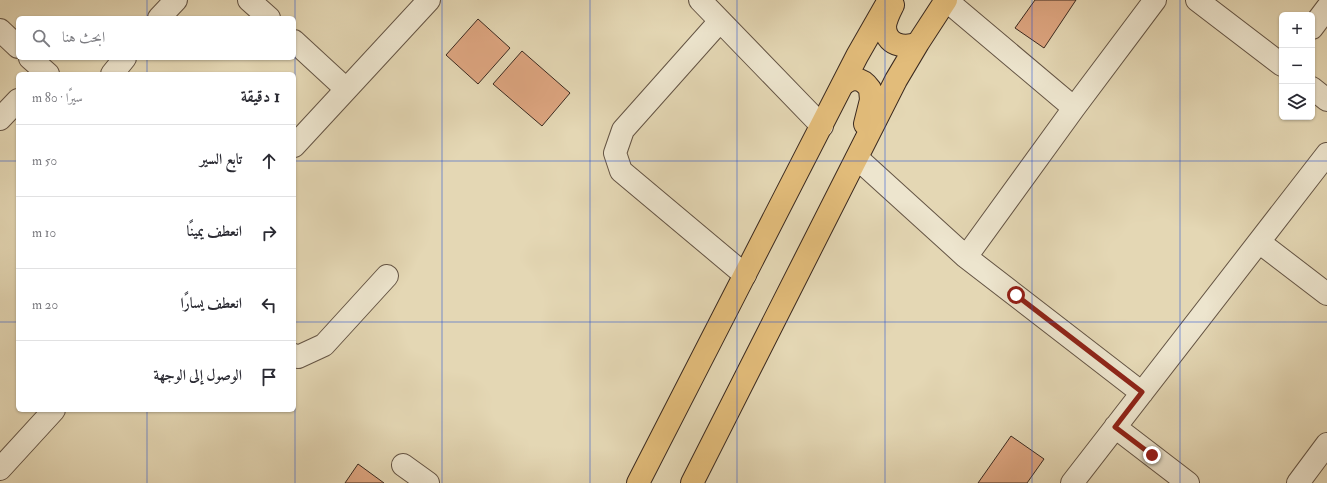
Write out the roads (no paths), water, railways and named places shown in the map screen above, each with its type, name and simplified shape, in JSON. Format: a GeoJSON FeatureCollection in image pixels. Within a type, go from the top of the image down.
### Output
{"type":"FeatureCollection","features":[{"type":"Feature","properties":{"kind":"highway"},"geometry":{"type":"LineString","coordinates":[[638,483],[822,126],[840,87],[889,0]]}},
{"type":"Feature","properties":{"kind":"highway"},"geometry":{"type":"LineString","coordinates":[[896,0],[886,21],[887,35],[891,41],[904,47],[918,43]]}},
{"type":"Feature","properties":{"kind":"highway"},"geometry":{"type":"LineString","coordinates":[[692,483],[896,80],[946,0]]}},
{"type":"Feature","properties":{"kind":"highway"},"geometry":{"type":"LineString","coordinates":[[840,87],[850,80],[856,79],[862,80],[870,89],[871,100],[857,158]]}},
{"type":"Feature","properties":{"kind":"street"},"geometry":{"type":"LineString","coordinates":[[161,16],[176,0]]}},
{"type":"Feature","properties":{"kind":"street"},"geometry":{"type":"LineString","coordinates":[[249,0],[267,16]]}},
{"type":"Feature","properties":{"kind":"street"},"geometry":{"type":"LineString","coordinates":[[296,144],[429,0]]}},
{"type":"Feature","properties":{"kind":"street"},"geometry":{"type":"LineString","coordinates":[[700,0],[822,126]]}},
{"type":"Feature","properties":{"kind":"street"},"geometry":{"type":"LineString","coordinates":[[946,0],[1074,108]]}},
{"type":"Feature","properties":{"kind":"street"},"geometry":{"type":"LineString","coordinates":[[966,257],[1074,108],[1155,0]]}},
{"type":"Feature","properties":{"kind":"street"},"geometry":{"type":"LineString","coordinates":[[1197,0],[1279,63]]}},
{"type":"Feature","properties":{"kind":"street"},"geometry":{"type":"LineString","coordinates":[[1315,24],[1327,8]]}},
{"type":"Feature","properties":{"kind":"street"},"geometry":{"type":"LineString","coordinates":[[720,21],[623,130],[615,154],[621,171],[745,275]]}},
{"type":"Feature","properties":{"kind":"street"},"geometry":{"type":"LineString","coordinates":[[0,30],[16,45]]}},
{"type":"Feature","properties":{"kind":"street"},"geometry":{"type":"LineString","coordinates":[[296,43],[346,89]]}},
{"type":"Feature","properties":{"kind":"street"},"geometry":{"type":"LineString","coordinates":[[114,72],[123,60]]}},
{"type":"Feature","properties":{"kind":"street"},"geometry":{"type":"LineString","coordinates":[[1315,90],[1327,100]]}},
{"type":"Feature","properties":{"kind":"street"},"geometry":{"type":"LineString","coordinates":[[0,119],[16,102]]}},
{"type":"Feature","properties":{"kind":"street"},"geometry":{"type":"LineString","coordinates":[[1072,483],[1327,154]]}},
{"type":"Feature","properties":{"kind":"street"},"geometry":{"type":"LineString","coordinates":[[857,158],[966,257],[1142,392]]}},
{"type":"Feature","properties":{"kind":"street"},"geometry":{"type":"LineString","coordinates":[[1259,242],[1327,294]]}},
{"type":"Feature","properties":{"kind":"street"},"geometry":{"type":"LineString","coordinates":[[296,356],[324,345],[387,276]]}},
{"type":"Feature","properties":{"kind":"street"},"geometry":{"type":"LineString","coordinates":[[0,469],[52,412]]}},
{"type":"Feature","properties":{"kind":"street"},"geometry":{"type":"LineString","coordinates":[[1115,427],[1188,483]]}},
{"type":"Feature","properties":{"kind":"street"},"geometry":{"type":"LineString","coordinates":[[1298,483],[1327,444]]}},
{"type":"Feature","properties":{"kind":"street"},"geometry":{"type":"LineString","coordinates":[[403,465],[428,483]]}}]}
